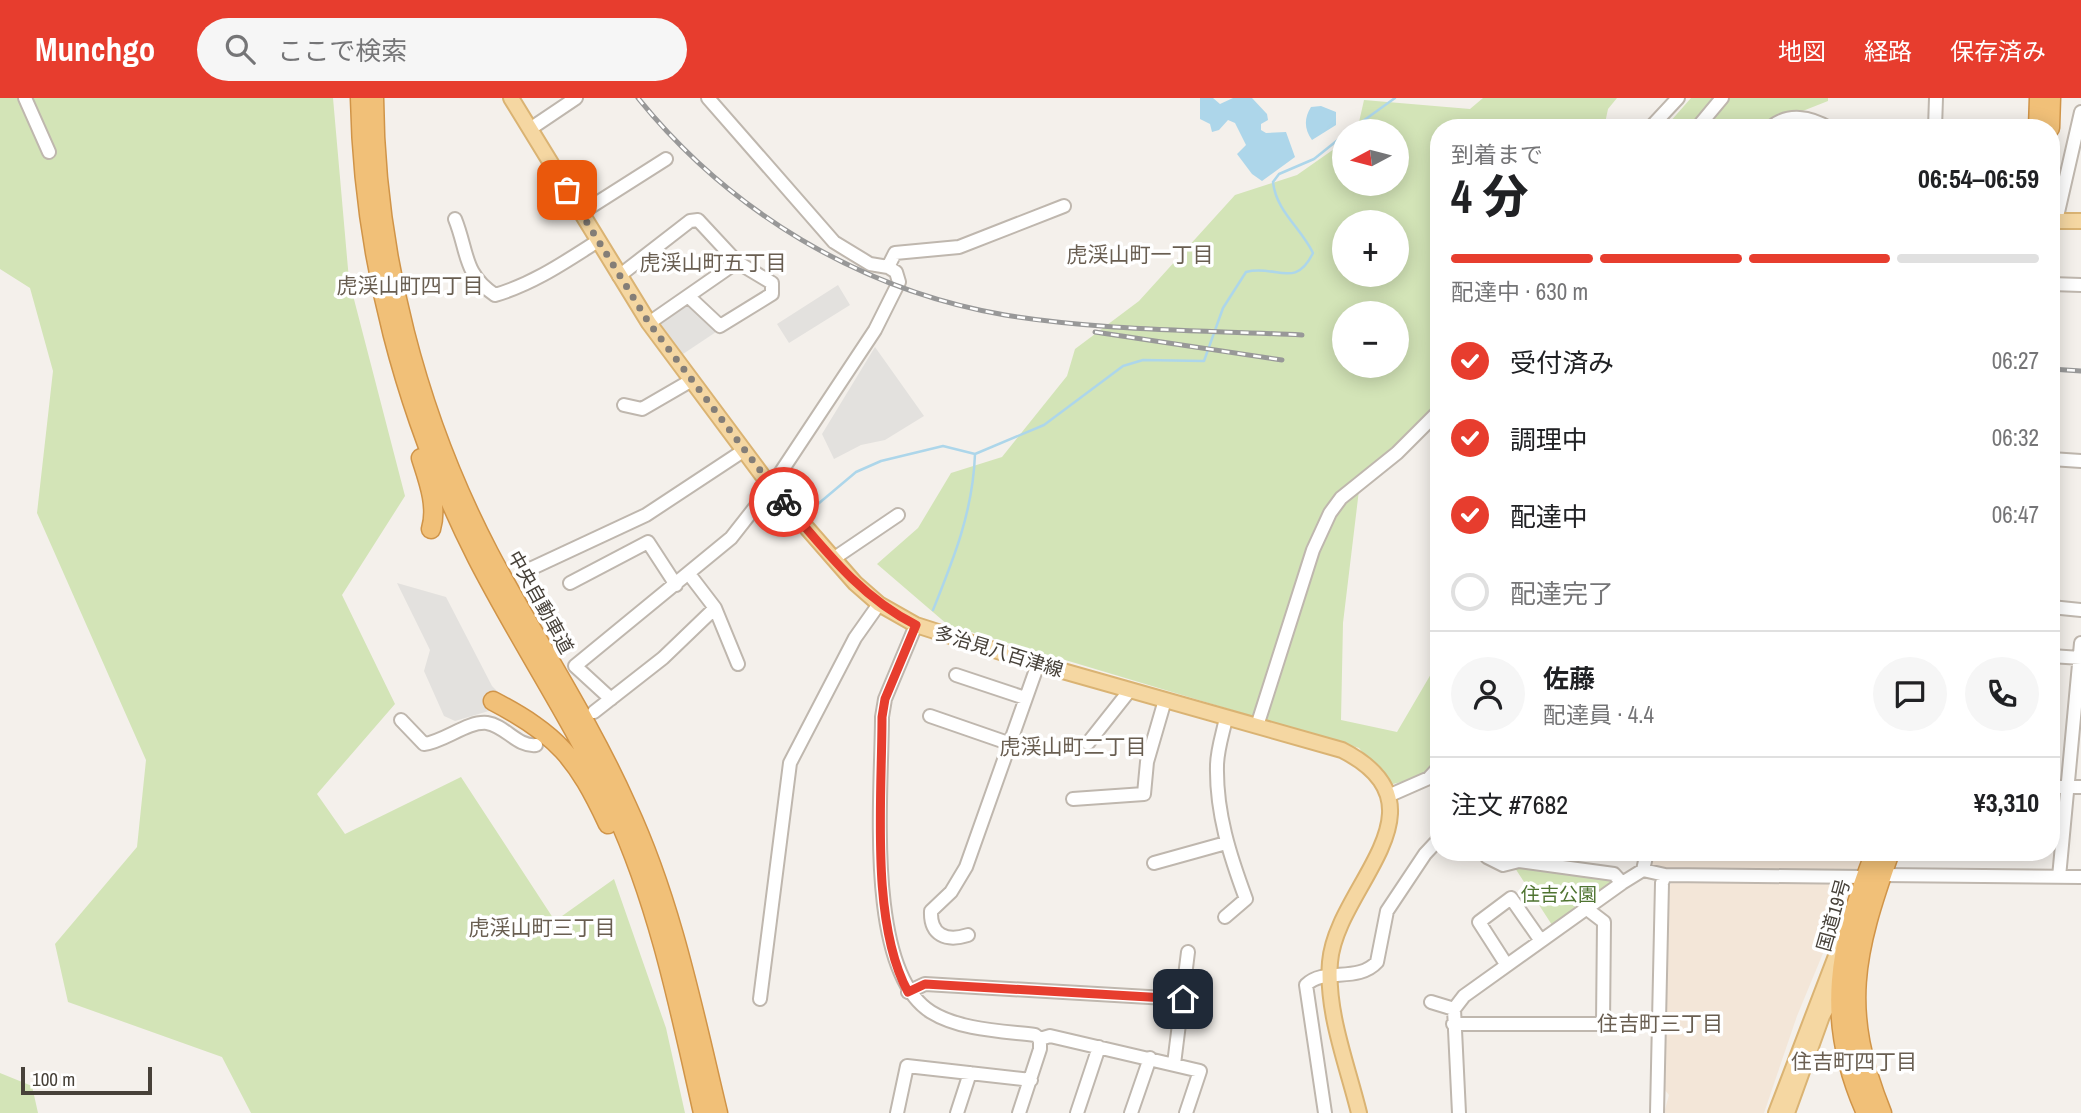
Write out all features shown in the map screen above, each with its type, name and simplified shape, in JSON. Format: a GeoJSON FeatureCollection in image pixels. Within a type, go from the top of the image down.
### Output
{"type":"FeatureCollection","features":[{"type":"Feature","properties":{"kind":"highway","name":"中央自動車道"},"geometry":{"type":"LineString","coordinates":[[360,98],[367,189],[387,311],[424,438],[457,518],[616,813],[655,917],[703,1113]]}},
{"type":"Feature","properties":{"kind":"highway","name":"中央自動車道"},"geometry":{"type":"LineString","coordinates":[[374,98],[385,230],[400,310],[422,392],[451,470],[488,550],[595,741],[642,840],[679,952],[718,1113]]}},
{"type":"Feature","properties":{"kind":"highway"},"geometry":{"type":"LineString","coordinates":[[2038,119],[2039,98]]}},
{"type":"Feature","properties":{"kind":"highway"},"geometry":{"type":"LineString","coordinates":[[2050,119],[2051,98]]}},
{"type":"Feature","properties":{"kind":"highway"},"geometry":{"type":"LineString","coordinates":[[387,311],[397,371],[431,493],[435,518],[431,529]]}},
{"type":"Feature","properties":{"kind":"highway"},"geometry":{"type":"LineString","coordinates":[[493,701],[544,729],[577,765],[638,891],[681,1017]]}},
{"type":"Feature","properties":{"kind":"highway","name":"国道19号"},"geometry":{"type":"LineString","coordinates":[[1875,861],[1856,982],[1856,1032],[1869,1082],[1882,1113]]}},
{"type":"Feature","properties":{"kind":"highway","name":"国道19号"},"geometry":{"type":"LineString","coordinates":[[1866,1113],[1847,1059],[1839,985],[1848,927],[1884,861]]}},
{"type":"Feature","properties":{"kind":"main road","name":"多治見八百津線"},"geometry":{"type":"LineString","coordinates":[[511,98],[649,323],[771,488],[833,559],[879,604],[916,625],[1038,664],[1342,750],[1363,761],[1388,796]]}},
{"type":"Feature","properties":{"kind":"main road"},"geometry":{"type":"LineString","coordinates":[[2060,221],[2081,221]]}},
{"type":"Feature","properties":{"kind":"main road"},"geometry":{"type":"LineString","coordinates":[[1359,1113],[1330,996],[1330,978],[1334,943],[1390,827],[1388,796]]}},
{"type":"Feature","properties":{"kind":"main road"},"geometry":{"type":"LineString","coordinates":[[1776,1113],[1830,965],[1848,927]]}},
{"type":"Feature","properties":{"kind":"main road"},"geometry":{"type":"LineString","coordinates":[[1787,1113],[1822,1016],[1862,942]]}},
{"type":"Feature","properties":{"kind":"street"},"geometry":{"type":"LineString","coordinates":[[25,98],[49,152]]}},
{"type":"Feature","properties":{"kind":"street"},"geometry":{"type":"LineString","coordinates":[[530,129],[576,98]]}},
{"type":"Feature","properties":{"kind":"street"},"geometry":{"type":"LineString","coordinates":[[611,699],[575,666],[731,538],[771,488],[875,330],[899,282],[896,272],[888,267],[851,255],[834,242],[708,98]]}},
{"type":"Feature","properties":{"kind":"street"},"geometry":{"type":"LineString","coordinates":[[1658,119],[1678,98]]}},
{"type":"Feature","properties":{"kind":"street"},"geometry":{"type":"LineString","coordinates":[[1704,119],[1722,98]]}},
{"type":"Feature","properties":{"kind":"street"},"geometry":{"type":"LineString","coordinates":[[1935,119],[1936,98]]}},
{"type":"Feature","properties":{"kind":"street"},"geometry":{"type":"LineString","coordinates":[[2060,194],[2081,111]]}},
{"type":"Feature","properties":{"kind":"street"},"geometry":{"type":"LineString","coordinates":[[1786,119],[1809,119]]}},
{"type":"Feature","properties":{"kind":"street"},"geometry":{"type":"LineString","coordinates":[[581,213],[666,159]]}},
{"type":"Feature","properties":{"kind":"street"},"geometry":{"type":"LineString","coordinates":[[888,267],[895,253],[959,247],[1064,206]]}},
{"type":"Feature","properties":{"kind":"street"},"geometry":{"type":"LineString","coordinates":[[455,219],[478,284],[495,295],[550,271],[598,241]]}},
{"type":"Feature","properties":{"kind":"street"},"geometry":{"type":"LineString","coordinates":[[619,276],[690,221],[698,220],[737,262],[772,283],[772,294],[720,326],[688,296]]}},
{"type":"Feature","properties":{"kind":"street"},"geometry":{"type":"LineString","coordinates":[[649,323],[737,262]]}},
{"type":"Feature","properties":{"kind":"street"},"geometry":{"type":"LineString","coordinates":[[2060,284],[2081,285]]}},
{"type":"Feature","properties":{"kind":"street"},"geometry":{"type":"LineString","coordinates":[[624,405],[642,410],[692,380]]}},
{"type":"Feature","properties":{"kind":"street"},"geometry":{"type":"LineString","coordinates":[[1257,726],[1320,531],[1341,498],[1411,441],[1430,421]]}},
{"type":"Feature","properties":{"kind":"street"},"geometry":{"type":"LineString","coordinates":[[528,570],[646,516],[743,451]]}},
{"type":"Feature","properties":{"kind":"street"},"geometry":{"type":"LineString","coordinates":[[2060,460],[2081,461]]}},
{"type":"Feature","properties":{"kind":"street"},"geometry":{"type":"LineString","coordinates":[[833,559],[898,515]]}},
{"type":"Feature","properties":{"kind":"street"},"geometry":{"type":"LineString","coordinates":[[570,583],[648,542],[676,585]]}},
{"type":"Feature","properties":{"kind":"street"},"geometry":{"type":"LineString","coordinates":[[689,574],[715,608],[738,664]]}},
{"type":"Feature","properties":{"kind":"street"},"geometry":{"type":"LineString","coordinates":[[760,999],[790,763],[860,629],[879,604]]}},
{"type":"Feature","properties":{"kind":"street"},"geometry":{"type":"LineString","coordinates":[[594,712],[663,658],[715,608]]}},
{"type":"Feature","properties":{"kind":"street"},"geometry":{"type":"LineString","coordinates":[[2060,608],[2081,610]]}},
{"type":"Feature","properties":{"kind":"street"},"geometry":{"type":"LineString","coordinates":[[916,625],[885,699],[882,717],[883,903],[891,947],[908,992],[919,1004],[946,1020],[1035,1035],[1040,1039]]}},
{"type":"Feature","properties":{"kind":"street"},"geometry":{"type":"LineString","coordinates":[[2059,877],[2081,643]]}},
{"type":"Feature","properties":{"kind":"street"},"geometry":{"type":"LineString","coordinates":[[2060,657],[2080,658]]}},
{"type":"Feature","properties":{"kind":"street"},"geometry":{"type":"LineString","coordinates":[[968,935],[954,939],[936,932],[930,924],[931,911],[951,892],[966,867],[1038,664]]}},
{"type":"Feature","properties":{"kind":"street"},"geometry":{"type":"LineString","coordinates":[[956,675],[1026,698]]}},
{"type":"Feature","properties":{"kind":"street"},"geometry":{"type":"LineString","coordinates":[[1088,743],[1130,690]]}},
{"type":"Feature","properties":{"kind":"street"},"geometry":{"type":"LineString","coordinates":[[1073,799],[1144,794],[1147,762],[1165,700]]}},
{"type":"Feature","properties":{"kind":"street"},"geometry":{"type":"LineString","coordinates":[[930,716],[1009,743]]}},
{"type":"Feature","properties":{"kind":"street"},"geometry":{"type":"LineString","coordinates":[[1225,916],[1246,899],[1226,843],[1217,765],[1226,718]]}},
{"type":"Feature","properties":{"kind":"street"},"geometry":{"type":"LineString","coordinates":[[401,720],[424,744],[435,743],[485,723],[501,728],[527,746],[537,745]]}},
{"type":"Feature","properties":{"kind":"street"},"geometry":{"type":"LineString","coordinates":[[1388,796],[1430,777]]}},
{"type":"Feature","properties":{"kind":"street"},"geometry":{"type":"LineString","coordinates":[[2060,787],[2081,787]]}},
{"type":"Feature","properties":{"kind":"street"},"geometry":{"type":"LineString","coordinates":[[1154,863],[1226,843]]}},
{"type":"Feature","properties":{"kind":"street"},"geometry":{"type":"LineString","coordinates":[[1325,1113],[1306,985],[1314,977],[1330,978],[1363,973],[1377,962],[1387,911],[1404,883],[1430,850]]}},
{"type":"Feature","properties":{"kind":"street"},"geometry":{"type":"LineString","coordinates":[[1495,861],[1503,865],[1519,861],[1614,874],[1622,883]]}},
{"type":"Feature","properties":{"kind":"street"},"geometry":{"type":"LineString","coordinates":[[1643,870],[1645,861]]}},
{"type":"Feature","properties":{"kind":"street"},"geometry":{"type":"LineString","coordinates":[[1459,1113],[1454,1009],[1464,996],[1506,964],[1643,870],[1665,875],[2081,877]]}},
{"type":"Feature","properties":{"kind":"street"},"geometry":{"type":"LineString","coordinates":[[1657,1113],[1662,883],[1665,875]]}},
{"type":"Feature","properties":{"kind":"street"},"geometry":{"type":"LineString","coordinates":[[1506,964],[1479,922],[1511,898],[1541,941]]}},
{"type":"Feature","properties":{"kind":"street"},"geometry":{"type":"LineString","coordinates":[[1587,909],[1604,922],[1603,1024]]}},
{"type":"Feature","properties":{"kind":"street"},"geometry":{"type":"LineString","coordinates":[[1174,1064],[1188,951]]}},
{"type":"Feature","properties":{"kind":"street"},"geometry":{"type":"LineString","coordinates":[[908,992],[925,984],[1183,999]]}},
{"type":"Feature","properties":{"kind":"street"},"geometry":{"type":"LineString","coordinates":[[1431,1002],[1454,1009]]}},
{"type":"Feature","properties":{"kind":"street"},"geometry":{"type":"LineString","coordinates":[[1453,1024],[1658,1024]]}},
{"type":"Feature","properties":{"kind":"street"},"geometry":{"type":"LineString","coordinates":[[1040,1039],[1050,1036],[1200,1071],[1186,1113]]}},
{"type":"Feature","properties":{"kind":"street"},"geometry":{"type":"LineString","coordinates":[[1019,1113],[1031,1080],[1040,1039]]}},
{"type":"Feature","properties":{"kind":"street"},"geometry":{"type":"LineString","coordinates":[[1077,1113],[1099,1048]]}},
{"type":"Feature","properties":{"kind":"street"},"geometry":{"type":"LineString","coordinates":[[1131,1113],[1150,1058]]}},
{"type":"Feature","properties":{"kind":"street"},"geometry":{"type":"LineString","coordinates":[[897,1113],[907,1066],[1031,1080]]}},
{"type":"Feature","properties":{"kind":"street"},"geometry":{"type":"LineString","coordinates":[[957,1113],[970,1073]]}},
{"type":"Feature","properties":{"kind":"shaded area"},"geometry":{"type":"Polygon","coordinates":[[[838,285],[850,305],[789,343],[777,324],[838,285]]]}},
{"type":"Feature","properties":{"kind":"shaded area"},"geometry":{"type":"Polygon","coordinates":[[[688,302],[719,330],[680,356],[658,323],[688,302]]]}},
{"type":"Feature","properties":{"kind":"shaded area"},"geometry":{"type":"Polygon","coordinates":[[[875,347],[924,416],[885,440],[861,445],[834,459],[822,434],[875,347]]]}},
{"type":"Feature","properties":{"kind":"shaded area"},"geometry":{"type":"Polygon","coordinates":[[[397,583],[446,597],[492,686],[505,699],[492,710],[455,721],[444,716],[424,671],[430,650],[397,583]]]}},
{"type":"Feature","properties":{"kind":"shaded area"},"geometry":{"type":"Polygon","coordinates":[[[1650,861],[1860,861],[1857,870],[1650,868],[1650,861]]]}},
{"type":"Feature","properties":{"kind":"shaded area"},"geometry":{"type":"Polygon","coordinates":[[[1673,881],[1849,883],[1850,888],[1797,1016],[1764,1113],[1664,1113],[1669,1095],[1664,1089],[1669,886],[1673,881]]]}},
{"type":"Feature","properties":{"kind":"green space"},"geometry":{"type":"Polygon","coordinates":[[[0,98],[333,98],[349,280],[405,496],[342,595],[395,704],[317,794],[345,834],[461,777],[555,921],[614,879],[666,1028],[685,1113],[251,1113],[222,1057],[68,1002],[55,944],[137,847],[146,760],[37,513],[53,371],[30,288],[0,269],[0,98]]]}},
{"type":"Feature","properties":{"kind":"green space"},"geometry":{"type":"Polygon","coordinates":[[[1483,98],[1617,98],[1608,109],[1606,119],[1430,119],[1430,430],[1359,490],[1343,623],[1341,720],[1397,732],[1430,676],[1430,771],[1426,776],[1389,785],[1359,748],[948,625],[877,564],[918,528],[951,473],[1002,457],[1067,376],[1075,349],[1139,301],[1235,195],[1297,175],[1332,150],[1332,196],[1409,196],[1409,119],[1360,119],[1364,100],[1470,109],[1483,98]]]}},
{"type":"Feature","properties":{"kind":"green space"},"geometry":{"type":"Polygon","coordinates":[[[1691,98],[1828,98],[1828,101],[1783,119],[1673,119],[1691,98]]]}},
{"type":"Feature","properties":{"kind":"green space","name":"住吉公園"},"geometry":{"type":"Polygon","coordinates":[[[1520,865],[1613,878],[1613,885],[1552,925],[1515,868],[1520,865]]]}},
{"type":"Feature","properties":{"kind":"green space"},"geometry":{"type":"Polygon","coordinates":[[[0,1073],[32,1086],[38,1113],[0,1113],[0,1073]]]}},
{"type":"Feature","properties":{"kind":"water"},"geometry":{"type":"Polygon","coordinates":[[[1200,98],[1213,98],[1220,104],[1233,98],[1252,98],[1267,114],[1268,120],[1261,124],[1261,130],[1266,133],[1286,132],[1295,157],[1262,181],[1252,174],[1237,154],[1246,145],[1235,123],[1228,120],[1219,130],[1212,132],[1210,124],[1200,119],[1200,98]]]}},
{"type":"Feature","properties":{"kind":"water"},"geometry":{"type":"Polygon","coordinates":[[[1321,106],[1336,112],[1336,119],[1332,119],[1332,128],[1312,140],[1306,128],[1311,107],[1321,106]]]}},
{"type":"Feature","properties":{"kind":"waterway"},"geometry":{"type":"LineString","coordinates":[[1366,119],[1395,98]]}},
{"type":"Feature","properties":{"kind":"waterway"},"geometry":{"type":"LineString","coordinates":[[818,504],[856,472],[881,461],[943,446],[975,454],[1044,425],[1123,366],[1143,360],[1204,361],[1223,308],[1246,272],[1257,270],[1292,273],[1306,264],[1313,253],[1284,211],[1273,182],[1279,174],[1314,159],[1332,145]]}},
{"type":"Feature","properties":{"kind":"waterway"},"geometry":{"type":"LineString","coordinates":[[933,610],[966,515],[975,454]]}},
{"type":"Feature","properties":{"kind":"railway"},"geometry":{"type":"LineString","coordinates":[[638,98],[674,139],[756,210],[802,240],[899,287],[951,303],[1042,320],[1116,327],[1302,335]]}},
{"type":"Feature","properties":{"kind":"railway"},"geometry":{"type":"LineString","coordinates":[[1095,332],[1282,360]]}},
{"type":"Feature","properties":{"kind":"railway"},"geometry":{"type":"LineString","coordinates":[[2060,370],[2081,371]]}},
{"type":"Feature","properties":{"kind":"way so far"},"geometry":{"type":"LineString","coordinates":[[567,190],[649,323],[784,502]]}},
{"type":"Feature","properties":{"kind":"district","name":"虎渓山町一丁目"},"geometry":{"type":"Point","coordinates":[1140,255]}},
{"type":"Feature","properties":{"kind":"district","name":"虎渓山町五丁目"},"geometry":{"type":"Point","coordinates":[713,263]}},
{"type":"Feature","properties":{"kind":"district","name":"虎渓山町四丁目"},"geometry":{"type":"Point","coordinates":[410,286]}},
{"type":"Feature","properties":{"kind":"district","name":"虎渓山町二丁目"},"geometry":{"type":"Point","coordinates":[1073,747]}},
{"type":"Feature","properties":{"kind":"district","name":"虎渓山町三丁目"},"geometry":{"type":"Point","coordinates":[542,928]}},
{"type":"Feature","properties":{"kind":"district","name":"住吉町三丁目"},"geometry":{"type":"Point","coordinates":[1660,1024]}},
{"type":"Feature","properties":{"kind":"district","name":"住吉町四丁目"},"geometry":{"type":"Point","coordinates":[1854,1062]}},
{"type":"Feature","properties":{"kind":"route"},"geometry":{"type":"LineString","coordinates":[[784,502],[855,583],[879,604],[916,625],[885,699],[882,717],[883,903],[891,947],[908,992],[925,984],[1183,999]]}}]}
